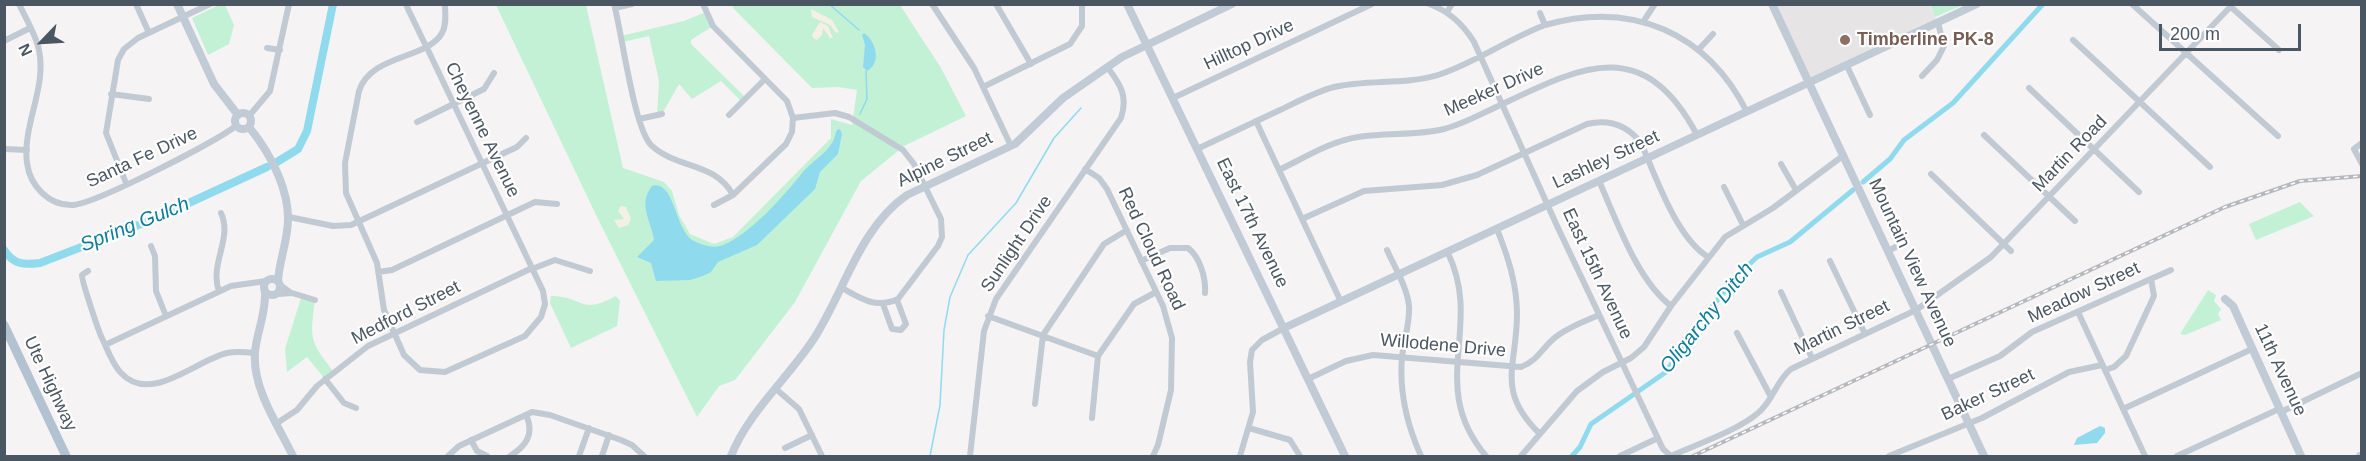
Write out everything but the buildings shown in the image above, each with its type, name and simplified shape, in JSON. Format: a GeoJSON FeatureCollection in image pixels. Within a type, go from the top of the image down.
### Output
{"type":"FeatureCollection","features":[{"type":"Feature","properties":{"kind":"main road","name":"Ute Highway"},"geometry":{"type":"LineString","coordinates":[[4,325],[66,456]]}},
{"type":"Feature","properties":{"kind":"street","name":"Santa Fe Drive"},"geometry":{"type":"LineString","coordinates":[[19,4],[39,52],[40,63],[27,162],[32,180],[39,190],[54,201],[63,204],[81,204],[210,143],[236,126]]}},
{"type":"Feature","properties":{"kind":"street"},"geometry":{"type":"LineString","coordinates":[[136,4],[149,33]]}},
{"type":"Feature","properties":{"kind":"street"},"geometry":{"type":"LineString","coordinates":[[177,4],[217,89],[238,115]]}},
{"type":"Feature","properties":{"kind":"street"},"geometry":{"type":"LineString","coordinates":[[126,183],[105,133],[111,94],[121,54],[131,43],[210,4]]}},
{"type":"Feature","properties":{"kind":"street"},"geometry":{"type":"LineString","coordinates":[[249,116],[270,91],[289,4]]}},
{"type":"Feature","properties":{"kind":"street","name":"Cheyenne Avenue"},"geometry":{"type":"LineString","coordinates":[[394,334],[408,360],[420,370],[434,373],[449,371],[525,336],[538,323],[545,304],[543,291],[406,4]]}},
{"type":"Feature","properties":{"kind":"street"},"geometry":{"type":"LineString","coordinates":[[394,334],[384,309],[374,255],[346,193],[344,171],[361,87],[373,71],[436,40],[443,31],[445,4]]}},
{"type":"Feature","properties":{"kind":"street"},"geometry":{"type":"LineString","coordinates":[[632,4],[615,6],[644,135],[653,147],[718,176],[734,195]]}},
{"type":"Feature","properties":{"kind":"street"},"geometry":{"type":"LineString","coordinates":[[703,4],[713,26],[787,101],[793,118],[792,132],[786,144],[734,195],[714,205]]}},
{"type":"Feature","properties":{"kind":"street"},"geometry":{"type":"LineString","coordinates":[[932,4],[983,87],[1011,146]]}},
{"type":"Feature","properties":{"kind":"street"},"geometry":{"type":"LineString","coordinates":[[996,4],[1031,64]]}},
{"type":"Feature","properties":{"kind":"street"},"geometry":{"type":"LineString","coordinates":[[983,87],[1064,48],[1075,39],[1083,21],[1082,4]]}},
{"type":"Feature","properties":{"kind":"street","name":"East 17th Avenue"},"geometry":{"type":"LineString","coordinates":[[1127,4],[1345,456]]}},
{"type":"Feature","properties":{"kind":"street","name":"Alpine Street"},"geometry":{"type":"LineString","coordinates":[[731,456],[741,435],[815,338],[884,214],[907,195],[1024,138],[1063,99],[1147,44],[1232,4]]}},
{"type":"Feature","properties":{"kind":"street","name":"Hilltop Drive"},"geometry":{"type":"LineString","coordinates":[[1173,98],[1358,7],[1372,4]]}},
{"type":"Feature","properties":{"kind":"street"},"geometry":{"type":"LineString","coordinates":[[1429,4],[1446,12],[1452,4]]}},
{"type":"Feature","properties":{"kind":"street"},"geometry":{"type":"LineString","coordinates":[[1645,19],[1655,4]]}},
{"type":"Feature","properties":{"kind":"street","name":"Mountain View Avenue"},"geometry":{"type":"LineString","coordinates":[[1772,4],[1984,456]]}},
{"type":"Feature","properties":{"kind":"street","name":"Lashley Street"},"geometry":{"type":"LineString","coordinates":[[1252,351],[1262,340],[1284,328],[1977,4]]}},
{"type":"Feature","properties":{"kind":"street"},"geometry":{"type":"LineString","coordinates":[[2132,4],[2278,136]]}},
{"type":"Feature","properties":{"kind":"street"},"geometry":{"type":"LineString","coordinates":[[2232,6],[2278,50]]}},
{"type":"Feature","properties":{"kind":"street","name":"Martin Road"},"geometry":{"type":"LineString","coordinates":[[1916,310],[1980,265],[2004,244],[2232,6]]}},
{"type":"Feature","properties":{"kind":"street","name":"East 15th Avenue"},"geometry":{"type":"LineString","coordinates":[[1446,12],[1467,31],[1480,55],[1599,315],[1668,455]]}},
{"type":"Feature","properties":{"kind":"street"},"geometry":{"type":"LineString","coordinates":[[1540,13],[1545,25]]}},
{"type":"Feature","properties":{"kind":"street"},"geometry":{"type":"LineString","coordinates":[[1197,149],[1332,87],[1369,81],[1429,77],[1545,25],[1593,13],[1645,19],[1670,28],[1700,48],[1724,73],[1747,112]]}},
{"type":"Feature","properties":{"kind":"street"},"geometry":{"type":"LineString","coordinates":[[1922,76],[1937,60],[1944,46],[1944,38],[1938,23]]}},
{"type":"Feature","properties":{"kind":"street"},"geometry":{"type":"LineString","coordinates":[[4,40],[30,28]]}},
{"type":"Feature","properties":{"kind":"street"},"geometry":{"type":"LineString","coordinates":[[1700,48],[1713,34]]}},
{"type":"Feature","properties":{"kind":"street"},"geometry":{"type":"LineString","coordinates":[[2073,40],[2210,167]]}},
{"type":"Feature","properties":{"kind":"street"},"geometry":{"type":"LineString","coordinates":[[267,48],[280,50]]}},
{"type":"Feature","properties":{"kind":"street"},"geometry":{"type":"LineString","coordinates":[[1846,66],[1870,115]]}},
{"type":"Feature","properties":{"kind":"street","name":"Sunlight Drive"},"geometry":{"type":"LineString","coordinates":[[970,456],[984,331],[988,316],[996,299],[1120,118],[1124,109],[1120,84],[1108,68]]}},
{"type":"Feature","properties":{"kind":"street","name":"Meeker Drive"},"geometry":{"type":"LineString","coordinates":[[1279,170],[1345,140],[1444,129],[1574,72],[1598,68],[1625,70],[1640,74],[1665,89],[1685,112],[1698,135]]}},
{"type":"Feature","properties":{"kind":"street"},"geometry":{"type":"LineString","coordinates":[[417,122],[484,89],[494,73]]}},
{"type":"Feature","properties":{"kind":"street"},"geometry":{"type":"LineString","coordinates":[[729,115],[765,79]]}},
{"type":"Feature","properties":{"kind":"street"},"geometry":{"type":"LineString","coordinates":[[2029,88],[2139,192]]}},
{"type":"Feature","properties":{"kind":"street"},"geometry":{"type":"LineString","coordinates":[[111,94],[149,99]]}},
{"type":"Feature","properties":{"kind":"street"},"geometry":{"type":"LineString","coordinates":[[249,116],[242,113],[235,119],[236,126],[242,129],[249,127]]}},
{"type":"Feature","properties":{"kind":"street"},"geometry":{"type":"LineString","coordinates":[[793,118],[836,113],[849,117],[909,155],[941,219],[942,237],[938,246],[904,294],[897,300],[883,304],[867,301],[842,288]]}},
{"type":"Feature","properties":{"kind":"street"},"geometry":{"type":"LineString","coordinates":[[639,119],[662,114]]}},
{"type":"Feature","properties":{"kind":"street"},"geometry":{"type":"LineString","coordinates":[[249,116],[251,123],[249,127]]}},
{"type":"Feature","properties":{"kind":"street"},"geometry":{"type":"LineString","coordinates":[[1256,121],[1341,302]]}},
{"type":"Feature","properties":{"kind":"street"},"geometry":{"type":"LineString","coordinates":[[1302,219],[1364,191],[1460,181],[1587,124],[1604,122],[1630,131],[1641,143],[1684,235],[1698,251],[1708,257]]}},
{"type":"Feature","properties":{"kind":"street"},"geometry":{"type":"LineString","coordinates":[[249,127],[266,152],[282,186],[289,217],[255,353],[258,382],[293,456]]}},
{"type":"Feature","properties":{"kind":"street"},"geometry":{"type":"LineString","coordinates":[[1984,135],[2075,221]]}},
{"type":"Feature","properties":{"kind":"street"},"geometry":{"type":"LineString","coordinates":[[289,217],[333,226],[358,222],[517,147],[526,138]]}},
{"type":"Feature","properties":{"kind":"street"},"geometry":{"type":"LineString","coordinates":[[2361,143],[2354,149],[2361,164]]}},
{"type":"Feature","properties":{"kind":"street"},"geometry":{"type":"LineString","coordinates":[[4,149],[27,150]]}},
{"type":"Feature","properties":{"kind":"street"},"geometry":{"type":"LineString","coordinates":[[1521,456],[1583,386],[1603,372],[1623,363],[1644,347],[1671,306],[1725,237],[1773,208],[1844,155]]}},
{"type":"Feature","properties":{"kind":"street"},"geometry":{"type":"LineString","coordinates":[[1781,164],[1796,190]]}},
{"type":"Feature","properties":{"kind":"street","name":"Red Cloud Road"},"geometry":{"type":"LineString","coordinates":[[1085,170],[1103,183],[1169,322],[1174,356],[1171,390],[1158,445],[1153,456]]}},
{"type":"Feature","properties":{"kind":"street"},"geometry":{"type":"LineString","coordinates":[[1931,174],[2011,251]]}},
{"type":"Feature","properties":{"kind":"street"},"geometry":{"type":"LineString","coordinates":[[1599,181],[1644,278],[1658,297],[1671,306]]}},
{"type":"Feature","properties":{"kind":"street"},"geometry":{"type":"LineString","coordinates":[[1724,187],[1743,225]]}},
{"type":"Feature","properties":{"kind":"street"},"geometry":{"type":"LineString","coordinates":[[378,272],[392,270],[535,202],[557,204]]}},
{"type":"Feature","properties":{"kind":"street"},"geometry":{"type":"LineString","coordinates":[[219,291],[215,272],[226,224],[221,213]]}},
{"type":"Feature","properties":{"kind":"street"},"geometry":{"type":"LineString","coordinates":[[1497,229],[1512,271],[1515,292],[1516,335],[1511,367],[1514,399],[1527,422],[1540,434]]}},
{"type":"Feature","properties":{"kind":"street"},"geometry":{"type":"LineString","coordinates":[[1035,404],[1043,335],[1104,244],[1127,230]]}},
{"type":"Feature","properties":{"kind":"street"},"geometry":{"type":"LineString","coordinates":[[1888,251],[1905,243]]}},
{"type":"Feature","properties":{"kind":"street"},"geometry":{"type":"LineString","coordinates":[[151,246],[155,256],[156,291],[166,316]]}},
{"type":"Feature","properties":{"kind":"street"},"geometry":{"type":"LineString","coordinates":[[1141,261],[1170,248],[1188,248],[1196,256],[1205,283],[1205,293]]}},
{"type":"Feature","properties":{"kind":"street"},"geometry":{"type":"LineString","coordinates":[[1387,250],[1399,275],[1409,308],[1402,357],[1404,404],[1421,456]]}},
{"type":"Feature","properties":{"kind":"street"},"geometry":{"type":"LineString","coordinates":[[1448,253],[1456,272],[1462,304],[1456,386],[1463,417],[1486,456]]}},
{"type":"Feature","properties":{"kind":"street","name":"Medford Street"},"geometry":{"type":"LineString","coordinates":[[277,423],[297,410],[325,379],[368,346],[532,268],[555,260],[590,271]]}},
{"type":"Feature","properties":{"kind":"street"},"geometry":{"type":"LineString","coordinates":[[1830,261],[1864,334]]}},
{"type":"Feature","properties":{"kind":"street","name":"Meadow Street"},"geometry":{"type":"LineString","coordinates":[[1948,379],[2000,356],[2032,332],[2171,270]]}},
{"type":"Feature","properties":{"kind":"street"},"geometry":{"type":"LineString","coordinates":[[88,271],[82,275],[81,281],[105,345],[121,374],[136,383],[161,382],[228,352],[255,353]]}},
{"type":"Feature","properties":{"kind":"street"},"geometry":{"type":"LineString","coordinates":[[2103,367],[2114,366],[2126,356],[2154,297],[2151,279]]}},
{"type":"Feature","properties":{"kind":"street"},"geometry":{"type":"LineString","coordinates":[[105,345],[219,291],[252,283],[315,300]]}},
{"type":"Feature","properties":{"kind":"street"},"geometry":{"type":"LineString","coordinates":[[1781,291],[1812,358]]}},
{"type":"Feature","properties":{"kind":"street"},"geometry":{"type":"LineString","coordinates":[[1092,418],[1098,356],[1134,304],[1156,292]]}},
{"type":"Feature","properties":{"kind":"street","name":"11th Avenue"},"geometry":{"type":"LineString","coordinates":[[2225,299],[2233,306],[2301,456]]}},
{"type":"Feature","properties":{"kind":"street"},"geometry":{"type":"LineString","coordinates":[[883,304],[892,329],[901,330],[906,324],[897,300]]}},
{"type":"Feature","properties":{"kind":"street","name":"Martin Street"},"geometry":{"type":"LineString","coordinates":[[1668,455],[1760,412],[1784,375],[1812,358],[1916,310]]}},
{"type":"Feature","properties":{"kind":"street"},"geometry":{"type":"LineString","coordinates":[[2078,312],[2145,456]]}},
{"type":"Feature","properties":{"kind":"street","name":"Willodene Drive"},"geometry":{"type":"LineString","coordinates":[[1308,379],[1362,356],[1402,357],[1511,367],[1529,364],[1564,331],[1599,315]]}},
{"type":"Feature","properties":{"kind":"street"},"geometry":{"type":"LineString","coordinates":[[988,316],[1098,356]]}},
{"type":"Feature","properties":{"kind":"street"},"geometry":{"type":"LineString","coordinates":[[1737,333],[1771,397]]}},
{"type":"Feature","properties":{"kind":"street"},"geometry":{"type":"LineString","coordinates":[[1240,456],[1253,412],[1252,351],[1245,346]]}},
{"type":"Feature","properties":{"kind":"street"},"geometry":{"type":"LineString","coordinates":[[2123,410],[2252,349]]}},
{"type":"Feature","properties":{"kind":"street","name":"Baker Street"},"geometry":{"type":"LineString","coordinates":[[1889,456],[1968,423],[2069,372],[2103,367]]}},
{"type":"Feature","properties":{"kind":"street"},"geometry":{"type":"LineString","coordinates":[[2177,456],[2361,373]]}},
{"type":"Feature","properties":{"kind":"street"},"geometry":{"type":"LineString","coordinates":[[325,379],[344,403],[356,408]]}},
{"type":"Feature","properties":{"kind":"street"},"geometry":{"type":"LineString","coordinates":[[776,389],[796,405],[822,456]]}},
{"type":"Feature","properties":{"kind":"street"},"geometry":{"type":"LineString","coordinates":[[1245,411],[1253,412]]}},
{"type":"Feature","properties":{"kind":"street"},"geometry":{"type":"LineString","coordinates":[[448,456],[459,446],[532,412],[550,415],[609,435],[632,445],[644,456]]}},
{"type":"Feature","properties":{"kind":"street"},"geometry":{"type":"LineString","coordinates":[[510,456],[521,449],[530,437],[532,426],[526,415]]}},
{"type":"Feature","properties":{"kind":"street"},"geometry":{"type":"LineString","coordinates":[[579,456],[589,428]]}},
{"type":"Feature","properties":{"kind":"street"},"geometry":{"type":"LineString","coordinates":[[1249,428],[1287,436],[1300,456]]}},
{"type":"Feature","properties":{"kind":"street"},"geometry":{"type":"LineString","coordinates":[[602,456],[609,435]]}},
{"type":"Feature","properties":{"kind":"street"},"geometry":{"type":"LineString","coordinates":[[785,448],[812,435]]}},
{"type":"Feature","properties":{"kind":"street"},"geometry":{"type":"LineString","coordinates":[[1620,456],[1658,438]]}},
{"type":"Feature","properties":{"kind":"street"},"geometry":{"type":"LineString","coordinates":[[471,440],[477,451],[487,456]]}},
{"type":"Feature","properties":{"kind":"shaded area","name":"Timberline PK-8"},"geometry":{"type":"Polygon","coordinates":[[[1772,5],[1929,5],[1938,23],[1810,83],[1772,5]]]}},
{"type":"Feature","properties":{"kind":"green space"},"geometry":{"type":"Polygon","coordinates":[[[221,4],[225,5],[234,25],[229,44],[208,55],[192,18],[221,4]]]}},
{"type":"Feature","properties":{"kind":"green space"},"geometry":{"type":"Polygon","coordinates":[[[496,5],[586,5],[623,168],[664,182],[672,191],[679,215],[690,234],[714,244],[733,237],[831,138],[831,119],[852,125],[857,90],[839,87],[812,88],[732,5],[900,5],[941,68],[966,116],[904,146],[861,181],[795,302],[735,380],[719,386],[697,417],[597,217],[496,5]]]}},
{"type":"Feature","properties":{"kind":"green space"},"geometry":{"type":"Polygon","coordinates":[[[1930,5],[1963,5],[1935,17],[1930,5]]]}},
{"type":"Feature","properties":{"kind":"green space"},"geometry":{"type":"Polygon","coordinates":[[[706,12],[713,26],[691,40],[691,44],[746,98],[742,102],[721,81],[692,99],[679,84],[662,114],[657,115],[659,81],[649,36],[623,42],[621,36],[684,21],[706,12]]]}},
{"type":"Feature","properties":{"kind":"green space"},"geometry":{"type":"Polygon","coordinates":[[[2300,202],[2314,216],[2256,240],[2249,224],[2300,202]]]}},
{"type":"Feature","properties":{"kind":"green space"},"geometry":{"type":"Polygon","coordinates":[[[2208,290],[2216,295],[2214,301],[2221,309],[2218,314],[2221,320],[2185,335],[2180,334],[2208,290]]]}},
{"type":"Feature","properties":{"kind":"green space"},"geometry":{"type":"Polygon","coordinates":[[[302,295],[315,300],[312,323],[313,339],[334,372],[325,379],[307,357],[287,372],[285,349],[302,295]]]}},
{"type":"Feature","properties":{"kind":"green space"},"geometry":{"type":"Polygon","coordinates":[[[551,296],[588,305],[604,302],[616,296],[620,301],[617,326],[571,348],[550,303],[551,296]]]}},
{"type":"Feature","properties":{"kind":"sand"},"geometry":{"type":"Polygon","coordinates":[[[811,9],[832,20],[839,32],[836,33],[830,25],[812,17],[811,9]]]}},
{"type":"Feature","properties":{"kind":"sand"},"geometry":{"type":"Polygon","coordinates":[[[820,22],[828,26],[833,38],[830,38],[823,28],[822,35],[817,40],[814,39],[812,35],[820,22]]]}},
{"type":"Feature","properties":{"kind":"sand"},"geometry":{"type":"Polygon","coordinates":[[[621,206],[626,207],[631,219],[628,225],[619,228],[614,220],[624,219],[618,211],[621,206]]]}},
{"type":"Feature","properties":{"kind":"water"},"geometry":{"type":"Polygon","coordinates":[[[864,33],[872,41],[876,52],[875,63],[867,71],[863,67],[865,45],[862,35],[864,33]]]}},
{"type":"Feature","properties":{"kind":"water"},"geometry":{"type":"Polygon","coordinates":[[[840,129],[842,134],[838,154],[820,172],[815,189],[757,245],[718,262],[711,272],[690,280],[656,281],[651,263],[637,257],[654,240],[646,207],[648,193],[652,186],[659,186],[665,190],[686,234],[692,240],[708,246],[723,245],[744,232],[767,213],[806,168],[829,147],[837,130],[840,129]]]}},
{"type":"Feature","properties":{"kind":"water"},"geometry":{"type":"Polygon","coordinates":[[[2100,426],[2105,428],[2105,433],[2097,443],[2074,445],[2077,438],[2100,426]]]}},
{"type":"Feature","properties":{"kind":"waterway","name":"Spring Gulch"},"geometry":{"type":"LineString","coordinates":[[277,162],[298,149],[307,131],[333,4]]}},
{"type":"Feature","properties":{"kind":"waterway"},"geometry":{"type":"LineString","coordinates":[[829,4],[859,30]]}},
{"type":"Feature","properties":{"kind":"waterway","name":"Oligarchy Ditch"},"geometry":{"type":"LineString","coordinates":[[1863,182],[1890,159],[1904,140],[1953,103],[2043,4]]}},
{"type":"Feature","properties":{"kind":"waterway"},"geometry":{"type":"LineString","coordinates":[[860,114],[867,99],[866,71]]}},
{"type":"Feature","properties":{"kind":"waterway"},"geometry":{"type":"LineString","coordinates":[[930,456],[940,405],[944,330],[950,297],[968,255],[1016,203],[1054,138],[1081,108]]}},
{"type":"Feature","properties":{"kind":"waterway","name":"Spring Gulch"},"geometry":{"type":"LineString","coordinates":[[4,250],[12,259],[20,263],[40,263],[154,219],[267,167]]}},
{"type":"Feature","properties":{"kind":"waterway","name":"Oligarchy Ditch"},"geometry":{"type":"LineString","coordinates":[[1572,456],[1580,447],[1591,424],[1666,372],[1695,327],[1740,273],[1757,257],[1790,242],[1853,190]]}},
{"type":"Feature","properties":{"kind":"railway"},"geometry":{"type":"LineString","coordinates":[[1693,456],[2225,207],[2300,181],[2362,176]]}},
{"type":"Feature","properties":{"kind":"place","name":"Timberline PK-8"},"geometry":{"type":"Point","coordinates":[1845,40]}}]}
